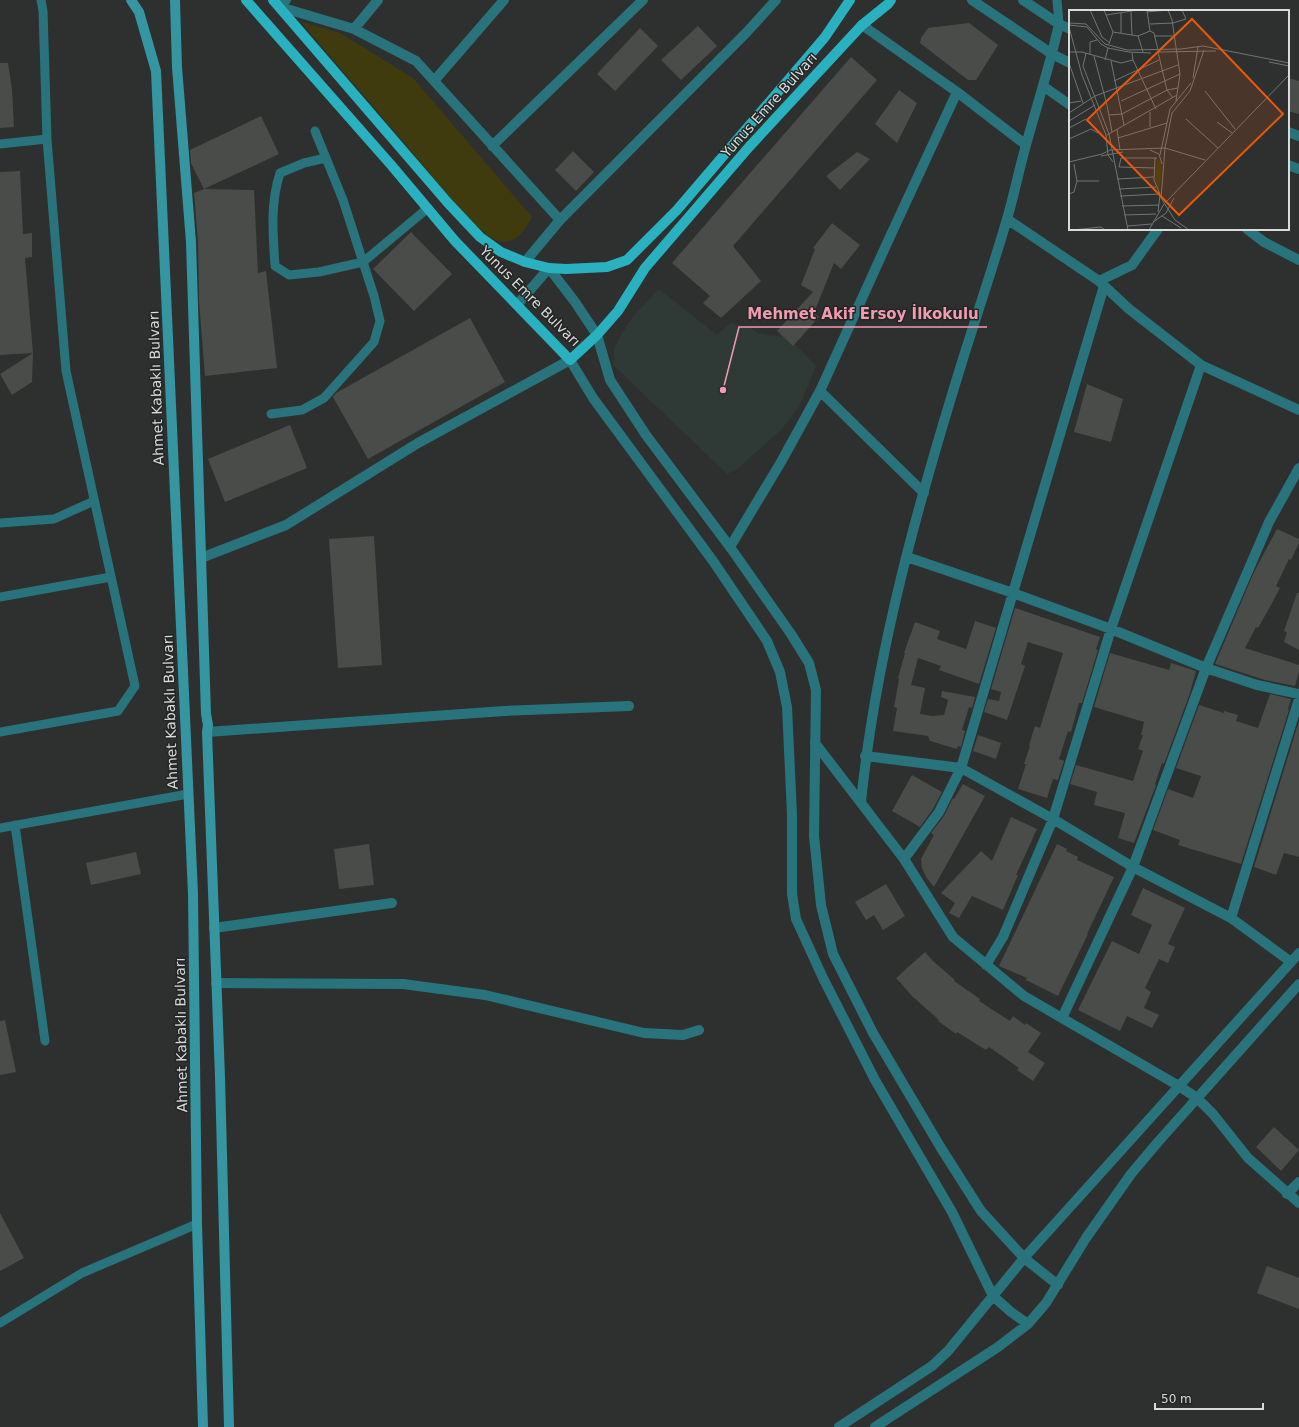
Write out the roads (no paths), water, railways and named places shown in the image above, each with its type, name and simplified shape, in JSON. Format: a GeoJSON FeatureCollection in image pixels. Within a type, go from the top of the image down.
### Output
{"type":"FeatureCollection","features":[{"type":"Feature","properties":{"kind":"main road"},"geometry":{"type":"LineString","coordinates":[[127,0],[139,12]]}},
{"type":"Feature","properties":{"kind":"main road","name":"Ahmet Kabaklı Bulvarı"},"geometry":{"type":"LineString","coordinates":[[131,0],[139,12],[156,71],[193,915],[197,1224],[203,1427]]}},
{"type":"Feature","properties":{"kind":"main road"},"geometry":{"type":"LineString","coordinates":[[175,0],[177,67],[191,242],[206,714],[208,725],[207,732],[229,1427]]}},
{"type":"Feature","properties":{"kind":"main road","name":"Yunus Emre Bulvarı"},"geometry":{"type":"LineString","coordinates":[[246,0],[392,166],[455,241],[570,360],[597,335],[618,311],[645,268],[749,147],[862,25],[891,0]]}},
{"type":"Feature","properties":{"kind":"main road","name":"Yunus Emre Bulvarı"},"geometry":{"type":"LineString","coordinates":[[280,2],[448,203],[480,237],[501,252],[525,262],[549,268],[581,269],[607,267],[627,260],[677,210],[826,37],[850,0]]}},
{"type":"Feature","properties":{"kind":"street"},"geometry":{"type":"LineString","coordinates":[[354,29],[378,0]]}},
{"type":"Feature","properties":{"kind":"street"},"geometry":{"type":"LineString","coordinates":[[434,81],[504,0]]}},
{"type":"Feature","properties":{"kind":"street"},"geometry":{"type":"LineString","coordinates":[[492,146],[643,0]]}},
{"type":"Feature","properties":{"kind":"street"},"geometry":{"type":"LineString","coordinates":[[525,262],[560,220],[746,33],[776,0]]}},
{"type":"Feature","properties":{"kind":"street"},"geometry":{"type":"LineString","coordinates":[[972,0],[1052,54],[1069,62]]}},
{"type":"Feature","properties":{"kind":"street"},"geometry":{"type":"LineString","coordinates":[[1024,0],[1059,24],[1069,29]]}},
{"type":"Feature","properties":{"kind":"street"},"geometry":{"type":"LineString","coordinates":[[280,2],[354,29],[416,61],[560,220]]}},
{"type":"Feature","properties":{"kind":"street"},"geometry":{"type":"LineString","coordinates":[[861,802],[866,756],[894,605],[924,493],[962,363],[1007,219],[1059,24]]}},
{"type":"Feature","properties":{"kind":"street"},"geometry":{"type":"LineString","coordinates":[[862,25],[957,92],[1026,144]]}},
{"type":"Feature","properties":{"kind":"street"},"geometry":{"type":"LineString","coordinates":[[1043,86],[1069,104]]}},
{"type":"Feature","properties":{"kind":"street"},"geometry":{"type":"LineString","coordinates":[[730,547],[781,462],[820,391],[957,92]]}},
{"type":"Feature","properties":{"kind":"street"},"geometry":{"type":"LineString","coordinates":[[1289,132],[1299,136]]}},
{"type":"Feature","properties":{"kind":"street"},"geometry":{"type":"LineString","coordinates":[[1289,165],[1299,169]]}},
{"type":"Feature","properties":{"kind":"street"},"geometry":{"type":"LineString","coordinates":[[1007,219],[1102,283],[1129,309],[1201,365],[1299,410]]}},
{"type":"Feature","properties":{"kind":"street"},"geometry":{"type":"LineString","coordinates":[[904,859],[940,812],[961,768],[1102,283],[1132,265],[1157,230]]}},
{"type":"Feature","properties":{"kind":"street"},"geometry":{"type":"LineString","coordinates":[[1248,230],[1264,242],[1299,260]]}},
{"type":"Feature","properties":{"kind":"street"},"geometry":{"type":"LineString","coordinates":[[517,305],[549,268],[575,302],[597,335],[610,380],[646,434],[730,547],[791,634],[809,663],[816,690],[814,836],[821,905],[834,954],[873,1033],[941,1148],[981,1211],[1024,1258],[1058,1285]]}},
{"type":"Feature","properties":{"kind":"street"},"geometry":{"type":"LineString","coordinates":[[201,558],[286,525],[418,443],[570,360],[593,398],[713,561],[767,641],[780,672],[787,707],[792,814],[792,894],[796,919],[823,978],[876,1080],[952,1212],[993,1296],[1011,1312],[1028,1324]]}},
{"type":"Feature","properties":{"kind":"street"},"geometry":{"type":"LineString","coordinates":[[986,965],[1003,936],[1053,819],[1111,629],[1201,365]]}},
{"type":"Feature","properties":{"kind":"street"},"geometry":{"type":"LineString","coordinates":[[820,391],[924,493]]}},
{"type":"Feature","properties":{"kind":"street"},"geometry":{"type":"LineString","coordinates":[[1062,1018],[1133,867],[1206,668],[1269,522],[1299,468]]}},
{"type":"Feature","properties":{"kind":"street"},"geometry":{"type":"LineString","coordinates":[[907,557],[1013,593],[1111,629],[1206,668],[1257,685],[1299,694]]}},
{"type":"Feature","properties":{"kind":"street"},"geometry":{"type":"LineString","coordinates":[[1231,918],[1299,699]]}},
{"type":"Feature","properties":{"kind":"street"},"geometry":{"type":"LineString","coordinates":[[207,732],[504,711],[629,706]]}},
{"type":"Feature","properties":{"kind":"street"},"geometry":{"type":"LineString","coordinates":[[815,743],[904,859],[953,937],[1024,996],[1179,1086],[1196,1098],[1213,1114],[1248,1158],[1299,1203]]}},
{"type":"Feature","properties":{"kind":"street"},"geometry":{"type":"LineString","coordinates":[[866,756],[961,768],[1053,819],[1133,867],[1231,918],[1291,962]]}},
{"type":"Feature","properties":{"kind":"street"},"geometry":{"type":"LineString","coordinates":[[214,928],[392,903]]}},
{"type":"Feature","properties":{"kind":"street"},"geometry":{"type":"LineString","coordinates":[[839,1427],[932,1366],[948,1351],[1024,1258],[1299,953]]}},
{"type":"Feature","properties":{"kind":"street"},"geometry":{"type":"LineString","coordinates":[[216,983],[403,984],[485,995],[644,1033],[683,1035],[698,1030]]}},
{"type":"Feature","properties":{"kind":"street"},"geometry":{"type":"LineString","coordinates":[[875,1427],[998,1347],[1028,1324],[1046,1303],[1086,1238],[1131,1174],[1196,1098],[1299,984]]}},
{"type":"Feature","properties":{"kind":"street"},"geometry":{"type":"LineString","coordinates":[[1287,1194],[1299,1182]]}},
{"type":"Feature","properties":{"kind":"lane"},"geometry":{"type":"LineString","coordinates":[[0,732],[118,710],[135,686],[66,371],[47,139],[43,11],[40,0]]}},
{"type":"Feature","properties":{"kind":"lane"},"geometry":{"type":"LineString","coordinates":[[1058,0],[1059,24]]}},
{"type":"Feature","properties":{"kind":"lane"},"geometry":{"type":"LineString","coordinates":[[271,414],[302,410],[324,398],[374,342],[380,321],[374,296],[343,200],[315,131]]}},
{"type":"Feature","properties":{"kind":"lane"},"geometry":{"type":"LineString","coordinates":[[0,144],[47,139]]}},
{"type":"Feature","properties":{"kind":"lane"},"geometry":{"type":"LineString","coordinates":[[326,158],[304,163],[280,173],[275,187],[273,230],[275,266],[289,275],[319,272],[363,262],[428,208]]}},
{"type":"Feature","properties":{"kind":"lane"},"geometry":{"type":"LineString","coordinates":[[0,523],[54,519],[94,501]]}},
{"type":"Feature","properties":{"kind":"lane"},"geometry":{"type":"LineString","coordinates":[[0,597],[111,577]]}},
{"type":"Feature","properties":{"kind":"lane"},"geometry":{"type":"LineString","coordinates":[[0,828],[188,794]]}},
{"type":"Feature","properties":{"kind":"lane"},"geometry":{"type":"LineString","coordinates":[[15,825],[45,1041]]}},
{"type":"Feature","properties":{"kind":"lane"},"geometry":{"type":"LineString","coordinates":[[0,1322],[82,1273],[197,1224]]}},
{"type":"Feature","properties":{"kind":"place","name":"Mehmet Akif Ersoy İlkokulu"},"geometry":{"type":"Point","coordinates":[723,390]}}]}
